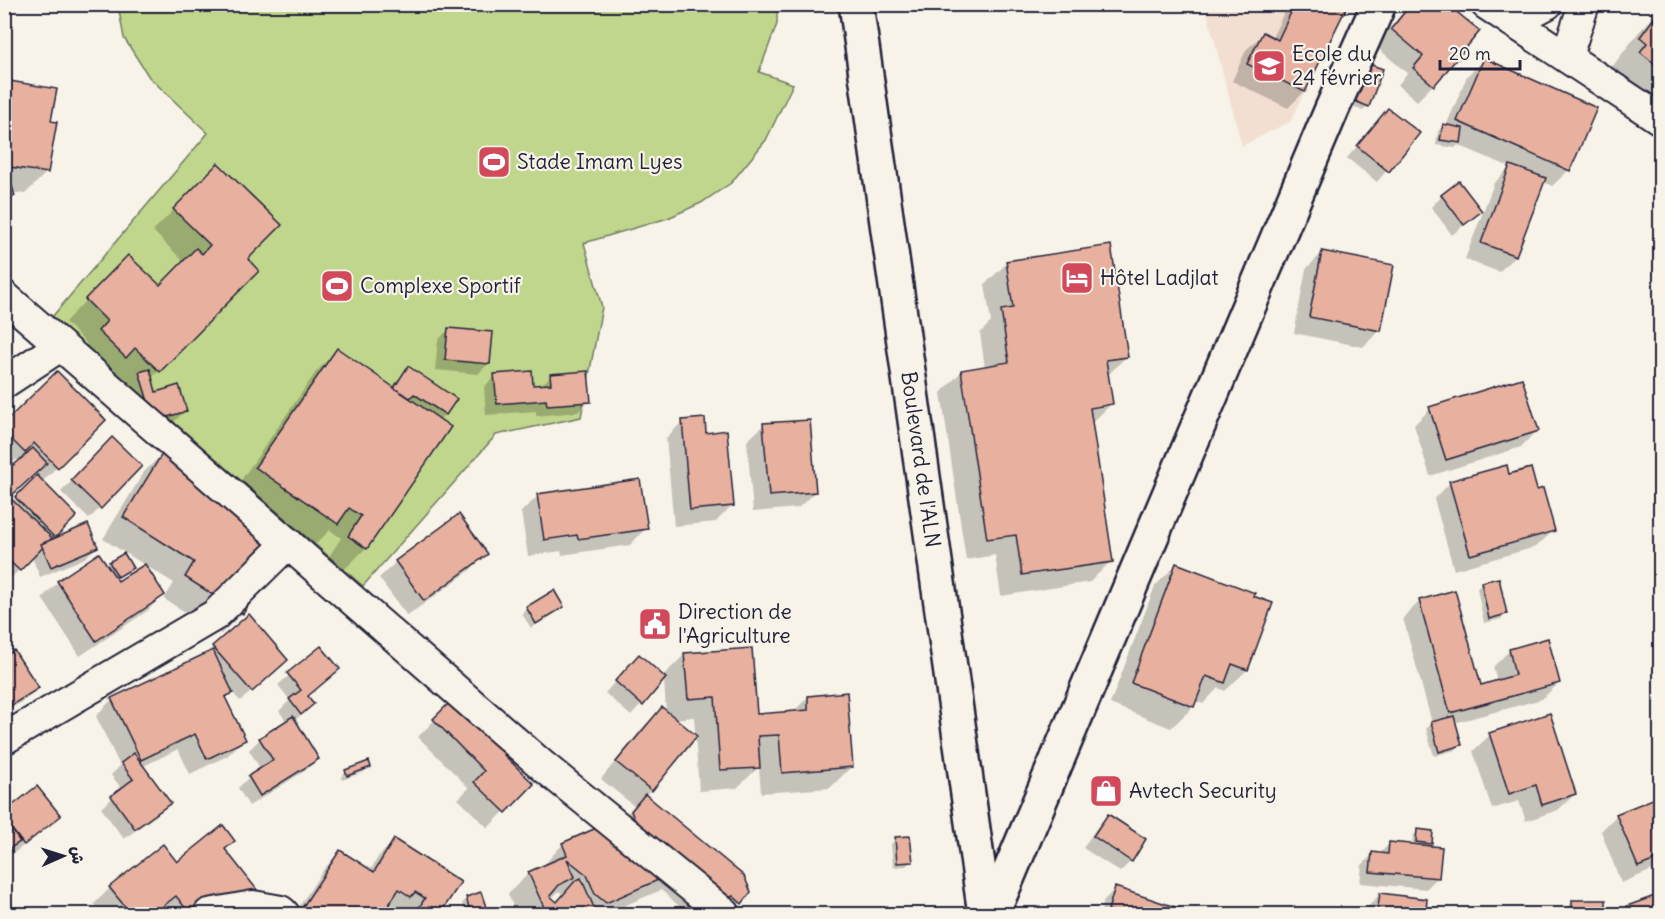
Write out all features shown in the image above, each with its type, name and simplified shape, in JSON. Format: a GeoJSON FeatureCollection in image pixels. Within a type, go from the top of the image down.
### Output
{"type":"FeatureCollection","features":[{"type":"Feature","properties":{"kind":"street","name":"Boulevard de l'ALN"},"geometry":{"type":"LineString","coordinates":[[856,4],[985,915]]}},
{"type":"Feature","properties":{"kind":"street"},"geometry":{"type":"LineString","coordinates":[[992,915],[1332,108],[1379,4]]}},
{"type":"Feature","properties":{"kind":"street"},"geometry":{"type":"LineString","coordinates":[[1486,4],[1660,119]]}},
{"type":"Feature","properties":{"kind":"street"},"geometry":{"type":"LineString","coordinates":[[1513,22],[1547,4]]}},
{"type":"Feature","properties":{"kind":"street"},"geometry":{"type":"LineString","coordinates":[[1567,56],[1584,4]]}},
{"type":"Feature","properties":{"kind":"street"},"geometry":{"type":"LineString","coordinates":[[4,296],[543,766],[725,915]]}},
{"type":"Feature","properties":{"kind":"street"},"geometry":{"type":"LineString","coordinates":[[4,383],[60,346]]}},
{"type":"Feature","properties":{"kind":"street"},"geometry":{"type":"LineString","coordinates":[[4,739],[215,615],[288,543]]}},
{"type":"Feature","properties":{"kind":"street"},"geometry":{"type":"LineString","coordinates":[[209,915],[253,906],[281,911],[284,915]]}},
{"type":"Feature","properties":{"kind":"shaded area","name":"Ecole du 24 février"},"geometry":{"type":"Polygon","coordinates":[[[1205,5],[1343,5],[1291,121],[1242,146],[1205,5]]]}},
{"type":"Feature","properties":{"kind":"green space","name":"Complexe Sportif"},"geometry":{"type":"Polygon","coordinates":[[[118,5],[777,5],[777,24],[759,72],[793,84],[766,140],[731,183],[701,203],[668,218],[584,243],[602,307],[581,417],[496,435],[363,586],[52,317],[208,133],[149,77],[124,38],[118,5]]]}},
{"type":"Feature","properties":{"kind":"building"},"geometry":{"type":"Polygon","coordinates":[[[1295,4],[1348,4],[1305,92],[1247,64],[1263,32],[1278,40],[1295,4]]]}},
{"type":"Feature","properties":{"kind":"building"},"geometry":{"type":"Polygon","coordinates":[[[1411,4],[1447,4],[1480,31],[1434,86],[1413,68],[1423,56],[1391,29],[1411,4]]]}},
{"type":"Feature","properties":{"kind":"building"},"geometry":{"type":"Polygon","coordinates":[[[1660,10],[1660,68],[1640,52],[1647,43],[1640,37],[1660,10]]]}},
{"type":"Feature","properties":{"kind":"building"},"geometry":{"type":"Polygon","coordinates":[[[1484,58],[1597,108],[1570,171],[1457,121],[1484,58]]]}},
{"type":"Feature","properties":{"kind":"building"},"geometry":{"type":"Polygon","coordinates":[[[1369,64],[1383,69],[1369,107],[1355,101],[1369,64]]]}},
{"type":"Feature","properties":{"kind":"building"},"geometry":{"type":"Polygon","coordinates":[[[4,80],[57,89],[51,121],[57,122],[48,173],[4,166],[4,80]]]}},
{"type":"Feature","properties":{"kind":"building"},"geometry":{"type":"Polygon","coordinates":[[[1388,108],[1420,133],[1389,172],[1357,146],[1388,108]]]}},
{"type":"Feature","properties":{"kind":"building"},"geometry":{"type":"Polygon","coordinates":[[[1443,124],[1463,128],[1461,143],[1440,140],[1443,124]]]}},
{"type":"Feature","properties":{"kind":"building"},"geometry":{"type":"Polygon","coordinates":[[[218,163],[282,225],[248,259],[259,271],[160,372],[135,348],[126,358],[98,331],[107,321],[85,299],[128,255],[160,285],[196,248],[202,254],[210,245],[173,209],[218,163]]]}},
{"type":"Feature","properties":{"kind":"building"},"geometry":{"type":"Polygon","coordinates":[[[1510,165],[1546,178],[1516,256],[1481,243],[1510,165]]]}},
{"type":"Feature","properties":{"kind":"building"},"geometry":{"type":"Polygon","coordinates":[[[1459,181],[1482,211],[1464,225],[1441,195],[1459,181]]]}},
{"type":"Feature","properties":{"kind":"building"},"geometry":{"type":"Polygon","coordinates":[[[12,186],[15,196],[4,198],[4,187],[12,186]]]}},
{"type":"Feature","properties":{"kind":"building"},"geometry":{"type":"Polygon","coordinates":[[[1111,245],[1128,357],[1106,360],[1113,404],[1090,408],[1113,562],[1022,575],[1016,535],[987,539],[961,370],[1009,362],[1001,310],[1013,308],[1006,261],[1111,245]]]}},
{"type":"Feature","properties":{"kind":"building"},"geometry":{"type":"Polygon","coordinates":[[[1322,251],[1394,265],[1381,331],[1309,317],[1322,251]]]}},
{"type":"Feature","properties":{"kind":"building"},"geometry":{"type":"Polygon","coordinates":[[[448,328],[493,332],[490,364],[445,360],[448,328]]]}},
{"type":"Feature","properties":{"kind":"building"},"geometry":{"type":"Polygon","coordinates":[[[337,348],[451,427],[367,549],[348,536],[361,516],[349,508],[338,524],[255,467],[337,348]]]}},
{"type":"Feature","properties":{"kind":"building"},"geometry":{"type":"Polygon","coordinates":[[[408,366],[457,399],[446,415],[414,394],[410,398],[394,388],[408,366]]]}},
{"type":"Feature","properties":{"kind":"building"},"geometry":{"type":"Polygon","coordinates":[[[150,369],[156,392],[179,385],[187,411],[154,421],[139,372],[150,369]]]}},
{"type":"Feature","properties":{"kind":"building"},"geometry":{"type":"Polygon","coordinates":[[[57,371],[106,420],[58,468],[34,443],[25,453],[4,432],[4,423],[57,371]]]}},
{"type":"Feature","properties":{"kind":"building"},"geometry":{"type":"Polygon","coordinates":[[[532,371],[533,385],[551,384],[550,374],[588,371],[591,402],[547,405],[546,400],[497,404],[494,374],[532,371]]]}},
{"type":"Feature","properties":{"kind":"building"},"geometry":{"type":"Polygon","coordinates":[[[1522,378],[1539,431],[1446,460],[1429,407],[1522,378]]]}},
{"type":"Feature","properties":{"kind":"building"},"geometry":{"type":"Polygon","coordinates":[[[705,418],[706,433],[727,430],[734,506],[690,510],[682,420],[705,418]]]}},
{"type":"Feature","properties":{"kind":"building"},"geometry":{"type":"Polygon","coordinates":[[[810,420],[816,492],[769,496],[763,423],[810,420]]]}},
{"type":"Feature","properties":{"kind":"building"},"geometry":{"type":"Polygon","coordinates":[[[112,437],[142,466],[101,509],[71,480],[112,437]]]}},
{"type":"Feature","properties":{"kind":"building"},"geometry":{"type":"Polygon","coordinates":[[[33,448],[47,463],[9,498],[4,493],[4,455],[14,465],[33,448]]]}},
{"type":"Feature","properties":{"kind":"building"},"geometry":{"type":"Polygon","coordinates":[[[165,449],[288,542],[243,614],[185,577],[194,562],[123,517],[165,449]]]}},
{"type":"Feature","properties":{"kind":"building"},"geometry":{"type":"Polygon","coordinates":[[[1507,465],[1509,474],[1531,468],[1537,490],[1543,488],[1555,531],[1470,555],[1449,481],[1507,465]]]}},
{"type":"Feature","properties":{"kind":"building"},"geometry":{"type":"Polygon","coordinates":[[[37,475],[77,516],[55,538],[15,497],[37,475]]]}},
{"type":"Feature","properties":{"kind":"building"},"geometry":{"type":"Polygon","coordinates":[[[640,479],[648,529],[578,539],[577,535],[544,540],[537,494],[640,479]]]}},
{"type":"Feature","properties":{"kind":"building"},"geometry":{"type":"Polygon","coordinates":[[[7,495],[52,538],[20,571],[4,556],[4,498],[7,495]]]}},
{"type":"Feature","properties":{"kind":"building"},"geometry":{"type":"Polygon","coordinates":[[[459,514],[488,554],[424,601],[395,561],[459,514]]]}},
{"type":"Feature","properties":{"kind":"building"},"geometry":{"type":"Polygon","coordinates":[[[88,524],[98,547],[51,567],[41,544],[88,524]]]}},
{"type":"Feature","properties":{"kind":"building"},"geometry":{"type":"Polygon","coordinates":[[[99,553],[118,581],[145,564],[165,595],[96,641],[57,581],[99,553]]]}},
{"type":"Feature","properties":{"kind":"building"},"geometry":{"type":"Polygon","coordinates":[[[124,553],[133,568],[118,577],[109,562],[124,553]]]}},
{"type":"Feature","properties":{"kind":"building"},"geometry":{"type":"Polygon","coordinates":[[[1176,563],[1255,593],[1253,596],[1273,603],[1248,670],[1232,664],[1225,683],[1206,676],[1194,707],[1131,683],[1176,563]]]}},
{"type":"Feature","properties":{"kind":"building"},"geometry":{"type":"Polygon","coordinates":[[[1499,578],[1507,614],[1489,619],[1481,582],[1499,578]]]}},
{"type":"Feature","properties":{"kind":"building"},"geometry":{"type":"Polygon","coordinates":[[[554,590],[564,607],[536,624],[526,607],[554,590]]]}},
{"type":"Feature","properties":{"kind":"building"},"geometry":{"type":"Polygon","coordinates":[[[1455,590],[1481,685],[1515,675],[1509,649],[1548,638],[1560,683],[1450,713],[1419,600],[1455,590]]]}},
{"type":"Feature","properties":{"kind":"building"},"geometry":{"type":"Polygon","coordinates":[[[249,614],[288,660],[252,692],[212,646],[249,614]]]}},
{"type":"Feature","properties":{"kind":"building"},"geometry":{"type":"Polygon","coordinates":[[[321,646],[340,669],[308,696],[314,704],[301,715],[289,699],[301,690],[287,673],[321,646]]]}},
{"type":"Feature","properties":{"kind":"building"},"geometry":{"type":"Polygon","coordinates":[[[752,648],[757,714],[808,710],[808,696],[847,692],[853,767],[782,773],[779,735],[758,736],[760,768],[720,770],[715,697],[688,699],[684,653],[752,648]]]}},
{"type":"Feature","properties":{"kind":"building"},"geometry":{"type":"Polygon","coordinates":[[[14,650],[39,688],[4,710],[4,656],[14,650]]]}},
{"type":"Feature","properties":{"kind":"building"},"geometry":{"type":"Polygon","coordinates":[[[213,650],[233,693],[225,697],[246,740],[207,759],[195,734],[141,760],[111,698],[213,650]]]}},
{"type":"Feature","properties":{"kind":"building"},"geometry":{"type":"Polygon","coordinates":[[[639,654],[666,678],[643,706],[615,681],[639,654]]]}},
{"type":"Feature","properties":{"kind":"building"},"geometry":{"type":"Polygon","coordinates":[[[469,683],[523,736],[504,755],[534,784],[506,813],[474,782],[484,771],[433,719],[469,683]]]}},
{"type":"Feature","properties":{"kind":"building"},"geometry":{"type":"Polygon","coordinates":[[[662,707],[697,736],[652,791],[616,762],[662,707]]]}},
{"type":"Feature","properties":{"kind":"building"},"geometry":{"type":"Polygon","coordinates":[[[1550,713],[1576,794],[1542,805],[1536,785],[1509,794],[1489,733],[1550,713]]]}},
{"type":"Feature","properties":{"kind":"building"},"geometry":{"type":"Polygon","coordinates":[[[293,716],[319,759],[260,796],[248,776],[273,760],[259,738],[293,716]]]}},
{"type":"Feature","properties":{"kind":"building"},"geometry":{"type":"Polygon","coordinates":[[[1454,716],[1462,745],[1439,752],[1431,722],[1454,716]]]}},
{"type":"Feature","properties":{"kind":"building"},"geometry":{"type":"Polygon","coordinates":[[[134,753],[171,803],[135,829],[111,796],[133,779],[121,763],[134,753]]]}},
{"type":"Feature","properties":{"kind":"building"},"geometry":{"type":"Polygon","coordinates":[[[369,761],[371,767],[347,776],[345,770],[369,761]]]}},
{"type":"Feature","properties":{"kind":"building"},"geometry":{"type":"Polygon","coordinates":[[[37,786],[61,816],[24,845],[4,819],[4,812],[37,786]]]}},
{"type":"Feature","properties":{"kind":"building"},"geometry":{"type":"Polygon","coordinates":[[[645,794],[744,876],[751,892],[742,904],[733,896],[719,902],[683,869],[606,903],[595,894],[587,875],[567,859],[575,877],[559,885],[550,896],[557,902],[575,881],[581,878],[596,912],[547,914],[528,872],[567,855],[562,843],[624,816],[638,828],[631,811],[645,794]]]}},
{"type":"Feature","properties":{"kind":"building"},"geometry":{"type":"Polygon","coordinates":[[[1660,796],[1660,858],[1638,867],[1616,814],[1660,796]]]}},
{"type":"Feature","properties":{"kind":"building"},"geometry":{"type":"Polygon","coordinates":[[[1108,814],[1146,839],[1132,862],[1093,836],[1108,814]]]}},
{"type":"Feature","properties":{"kind":"building"},"geometry":{"type":"Polygon","coordinates":[[[223,825],[235,841],[225,849],[258,891],[228,914],[200,907],[190,914],[176,896],[153,914],[131,914],[109,887],[163,844],[177,862],[223,825]]]}},
{"type":"Feature","properties":{"kind":"building"},"geometry":{"type":"Polygon","coordinates":[[[10,827],[20,842],[4,852],[4,830],[10,827]]]}},
{"type":"Feature","properties":{"kind":"building"},"geometry":{"type":"Polygon","coordinates":[[[1417,829],[1433,831],[1432,844],[1416,842],[1417,829]]]}},
{"type":"Feature","properties":{"kind":"building"},"geometry":{"type":"Polygon","coordinates":[[[910,836],[913,862],[897,863],[895,837],[910,836]]]}},
{"type":"Feature","properties":{"kind":"building"},"geometry":{"type":"Polygon","coordinates":[[[394,839],[461,882],[440,914],[423,914],[417,911],[425,898],[415,892],[411,897],[399,889],[383,914],[298,914],[340,850],[374,872],[394,839]]]}},
{"type":"Feature","properties":{"kind":"building"},"geometry":{"type":"Polygon","coordinates":[[[1389,842],[1442,847],[1439,878],[1370,872],[1372,852],[1388,854],[1389,842]]]}},
{"type":"Feature","properties":{"kind":"building"},"geometry":{"type":"Polygon","coordinates":[[[1115,887],[1181,909],[1179,914],[1121,914],[1108,910],[1115,887]]]}},
{"type":"Feature","properties":{"kind":"building"},"geometry":{"type":"Polygon","coordinates":[[[481,892],[487,910],[471,914],[466,897],[481,892]]]}},
{"type":"Feature","properties":{"kind":"building"},"geometry":{"type":"Polygon","coordinates":[[[1380,893],[1427,899],[1426,910],[1431,911],[1431,914],[1377,914],[1380,893]]]}},
{"type":"Feature","properties":{"kind":"building"},"geometry":{"type":"Polygon","coordinates":[[[1660,894],[1660,914],[1630,914],[1627,906],[1660,894]]]}},
{"type":"Feature","properties":{"kind":"building"},"geometry":{"type":"Polygon","coordinates":[[[1572,900],[1606,900],[1606,914],[1572,914],[1572,900]]]}},
{"type":"Feature","properties":{"kind":"place","name":"Ecole du 24 février"},"geometry":{"type":"Point","coordinates":[1269,66]}},
{"type":"Feature","properties":{"kind":"place","name":"Stade Imam Lyes"},"geometry":{"type":"Point","coordinates":[494,162]}},
{"type":"Feature","properties":{"kind":"place","name":"Hôtel Ladjlat"},"geometry":{"type":"Point","coordinates":[1077,278]}},
{"type":"Feature","properties":{"kind":"place","name":"Complexe Sportif"},"geometry":{"type":"Point","coordinates":[337,286]}},
{"type":"Feature","properties":{"kind":"place","name":"Direction de l'Agriculture"},"geometry":{"type":"Point","coordinates":[655,624]}},
{"type":"Feature","properties":{"kind":"place","name":"Avtech Security"},"geometry":{"type":"Point","coordinates":[1106,791]}}]}
